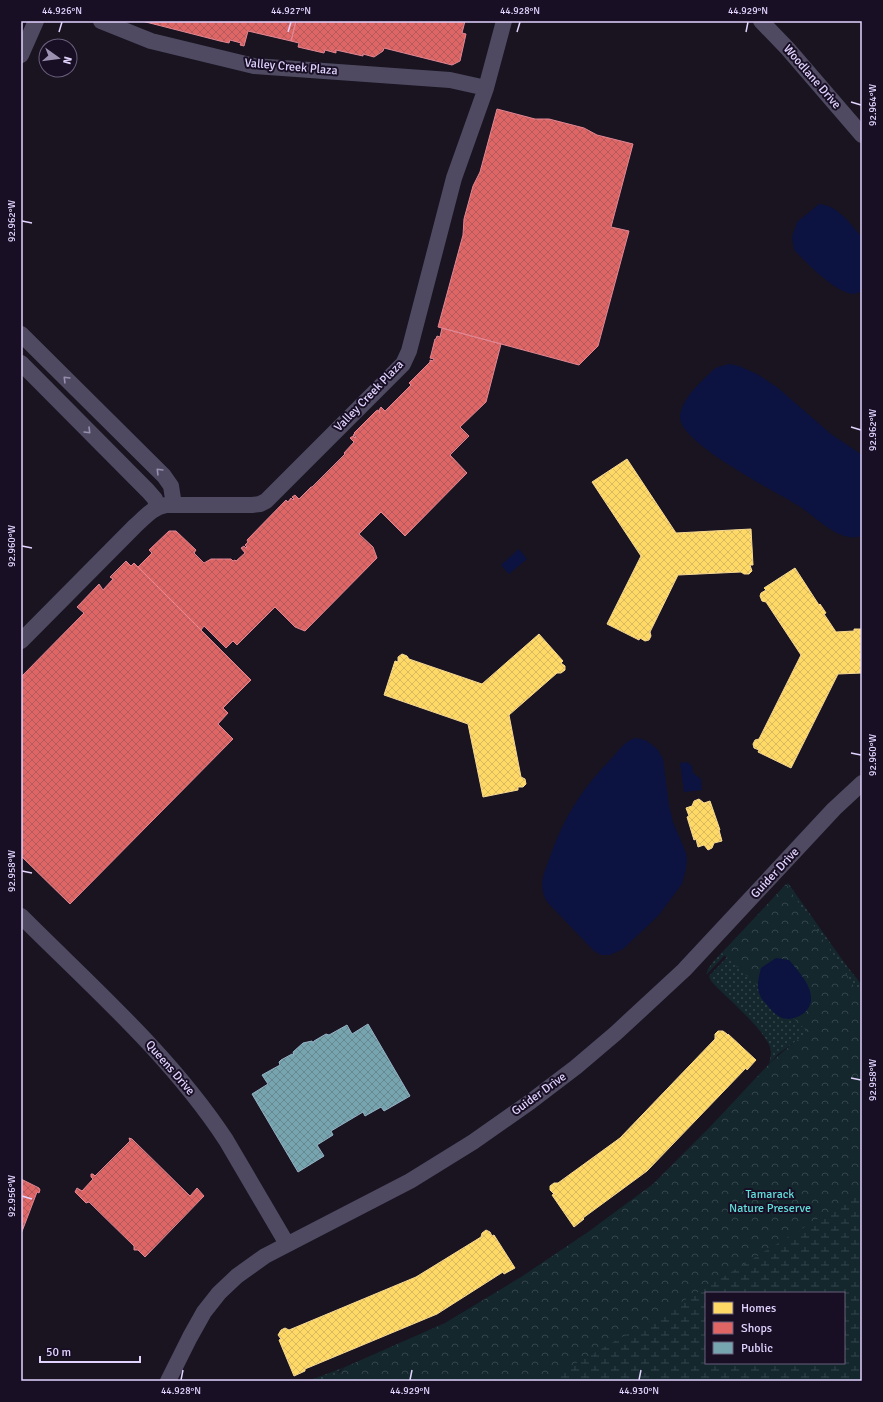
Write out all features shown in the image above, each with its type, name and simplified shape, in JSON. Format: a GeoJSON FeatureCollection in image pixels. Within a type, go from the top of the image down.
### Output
{"type":"FeatureCollection","features":[{"type":"Feature","properties":{"kind":"street"},"geometry":{"type":"LineString","coordinates":[[21,55],[36,21]]}},
{"type":"Feature","properties":{"kind":"street","name":"Valley Creek Plaza"},"geometry":{"type":"LineString","coordinates":[[101,21],[152,41],[254,66],[456,80],[486,88]]}},
{"type":"Feature","properties":{"kind":"street","name":"Valley Creek Plaza"},"geometry":{"type":"LineString","coordinates":[[157,507],[174,505],[252,505],[260,504],[266,501],[403,364],[409,351],[458,164],[486,88],[504,21]]}},
{"type":"Feature","properties":{"kind":"street","name":"Woodlane Drive"},"geometry":{"type":"LineString","coordinates":[[761,21],[788,49],[862,135]]}},
{"type":"Feature","properties":{"kind":"street"},"geometry":{"type":"LineString","coordinates":[[21,334],[164,476],[171,486],[174,505]]}},
{"type":"Feature","properties":{"kind":"street"},"geometry":{"type":"LineString","coordinates":[[21,363],[148,491],[154,499],[157,507],[140,522],[21,642]]}},
{"type":"Feature","properties":{"kind":"street","name":"Guider Drive"},"geometry":{"type":"LineString","coordinates":[[168,1381],[197,1323],[219,1293],[232,1280],[265,1256],[410,1181],[473,1142],[530,1102],[576,1067],[616,1033],[684,970],[834,809],[862,782]]}},
{"type":"Feature","properties":{"kind":"street","name":"Queens Drive"},"geometry":{"type":"LineString","coordinates":[[21,916],[146,1040],[193,1093],[226,1140],[287,1244]]}},
{"type":"Feature","properties":{"kind":"street","name":"Guider Drive"},"geometry":{"type":"LineString","coordinates":[[180,1381],[182,1354]]}},
{"type":"Feature","properties":{"kind":"green space"},"geometry":{"type":"Polygon","coordinates":[[[788,883],[846,965],[862,985],[862,994],[778,1054],[769,1064],[771,1051],[762,1034],[745,1014],[717,988],[709,976],[727,957],[725,955],[706,975],[713,962],[788,883]]]}},
{"type":"Feature","properties":{"kind":"green space","name":"Tamarack Nature Preserve"},"geometry":{"type":"Polygon","coordinates":[[[786,884],[860,995],[862,994],[862,1381],[319,1381],[339,1373],[345,1367],[445,1323],[521,1277],[588,1232],[653,1184],[709,1128],[778,1055],[807,1031],[722,953],[786,884]]]}},
{"type":"Feature","properties":{"kind":"green space"},"geometry":{"type":"Polygon","coordinates":[[[862,1192],[862,1381],[543,1381],[584,1359],[704,1289],[862,1192]]]}},
{"type":"Feature","properties":{"kind":"green space"},"geometry":{"type":"Polygon","coordinates":[[[345,1367],[339,1371],[335,1381],[308,1381],[345,1367]]]}},
{"type":"Feature","properties":{"kind":"shaded area"},"geometry":{"type":"Polygon","coordinates":[[[819,204],[826,205],[838,211],[862,237],[862,291],[853,294],[829,283],[794,250],[792,237],[797,222],[819,204]]]}},
{"type":"Feature","properties":{"kind":"shaded area"},"geometry":{"type":"Polygon","coordinates":[[[729,364],[739,366],[757,374],[778,388],[831,434],[862,455],[862,536],[845,536],[837,533],[799,506],[751,479],[711,453],[695,440],[684,428],[680,417],[681,410],[688,397],[713,370],[729,364]]]}},
{"type":"Feature","properties":{"kind":"shaded area"},"geometry":{"type":"Polygon","coordinates":[[[519,549],[527,559],[509,574],[501,565],[519,549]]]}},
{"type":"Feature","properties":{"kind":"shaded area"},"geometry":{"type":"Polygon","coordinates":[[[636,738],[645,740],[651,744],[658,750],[663,759],[669,805],[673,822],[686,853],[686,869],[682,884],[658,916],[623,949],[610,955],[601,955],[594,951],[548,903],[542,886],[555,842],[576,803],[592,780],[620,748],[632,739],[636,738]]]}},
{"type":"Feature","properties":{"kind":"shaded area"},"geometry":{"type":"Polygon","coordinates":[[[687,762],[692,766],[693,773],[701,779],[702,790],[684,792],[680,763],[687,762]]]}},
{"type":"Feature","properties":{"kind":"shaded area"},"geometry":{"type":"Polygon","coordinates":[[[776,958],[789,960],[804,978],[811,994],[809,1008],[804,1013],[793,1018],[788,1019],[779,1017],[775,1014],[762,999],[758,989],[761,968],[776,958]]]}},
{"type":"Feature","properties":{"kind":"building: Homes"},"geometry":{"type":"Polygon","coordinates":[[[627,459],[676,533],[751,529],[753,565],[750,565],[752,571],[749,574],[744,574],[741,572],[678,575],[650,632],[651,636],[649,640],[645,641],[640,638],[639,640],[607,624],[641,556],[592,482],[627,459]]]}},
{"type":"Feature","properties":{"kind":"building: Homes"},"geometry":{"type":"Polygon","coordinates":[[[795,568],[819,605],[820,604],[826,613],[824,614],[836,632],[862,629],[862,673],[838,674],[791,768],[758,752],[759,750],[754,748],[753,744],[755,740],[759,739],[801,655],[766,602],[762,601],[760,596],[761,593],[766,590],[764,588],[795,568]]]}},
{"type":"Feature","properties":{"kind":"building: Homes"},"geometry":{"type":"Polygon","coordinates":[[[539,634],[563,661],[561,663],[565,666],[565,670],[561,673],[557,673],[509,715],[521,777],[525,779],[526,784],[523,787],[518,787],[518,790],[483,797],[468,724],[384,695],[395,661],[398,662],[398,657],[402,654],[407,656],[409,659],[482,684],[539,634]]]}},
{"type":"Feature","properties":{"kind":"building: Homes"},"geometry":{"type":"Polygon","coordinates":[[[699,799],[704,803],[710,801],[720,830],[722,841],[714,843],[712,848],[708,850],[704,845],[698,847],[696,839],[694,840],[687,817],[689,816],[686,808],[692,806],[694,801],[699,799]]]}},
{"type":"Feature","properties":{"kind":"building: Homes"},"geometry":{"type":"Polygon","coordinates":[[[718,1031],[723,1031],[727,1034],[726,1036],[728,1034],[756,1060],[747,1070],[746,1068],[647,1171],[583,1218],[584,1219],[574,1227],[552,1195],[554,1194],[550,1190],[550,1186],[554,1183],[558,1183],[620,1138],[715,1039],[715,1034],[718,1031]]]}},
{"type":"Feature","properties":{"kind":"building: Homes"},"geometry":{"type":"Polygon","coordinates":[[[486,1230],[490,1232],[492,1236],[494,1235],[515,1268],[504,1274],[503,1272],[437,1314],[305,1369],[305,1371],[294,1376],[279,1340],[281,1339],[278,1335],[281,1330],[285,1328],[289,1330],[416,1277],[481,1237],[482,1233],[486,1230]]]}},
{"type":"Feature","properties":{"kind":"building: Shops"},"geometry":{"type":"Polygon","coordinates":[[[142,21],[296,21],[291,41],[248,31],[244,46],[240,45],[241,43],[230,40],[229,43],[142,21]]]}},
{"type":"Feature","properties":{"kind":"building: Shops"},"geometry":{"type":"Polygon","coordinates":[[[296,21],[465,21],[462,33],[466,34],[460,61],[452,65],[384,48],[383,51],[374,57],[336,50],[336,53],[325,50],[324,53],[298,47],[299,43],[291,41],[296,21]]]}},
{"type":"Feature","properties":{"kind":"building: Shops"},"geometry":{"type":"Polygon","coordinates":[[[497,109],[535,119],[549,119],[584,128],[597,135],[633,144],[611,227],[629,231],[598,346],[579,365],[438,327],[463,235],[464,219],[473,186],[480,172],[497,109]]]}},
{"type":"Feature","properties":{"kind":"building: Shops"},"geometry":{"type":"Polygon","coordinates":[[[442,328],[501,344],[486,402],[460,427],[469,436],[450,455],[467,473],[405,536],[381,512],[359,534],[373,547],[377,558],[305,631],[295,627],[275,607],[237,645],[233,641],[226,648],[204,626],[201,630],[138,567],[152,553],[149,550],[169,531],[176,531],[196,550],[194,553],[204,563],[211,559],[231,559],[236,561],[245,553],[241,548],[244,546],[246,548],[247,547],[245,545],[248,542],[247,540],[286,500],[288,502],[291,498],[293,500],[294,499],[292,497],[295,495],[299,499],[312,487],[345,454],[344,453],[354,442],[350,438],[353,436],[355,438],[356,437],[353,435],[355,434],[354,433],[376,411],[378,410],[380,413],[379,410],[381,407],[385,411],[411,385],[409,383],[430,362],[430,360],[433,361],[434,359],[430,358],[435,339],[437,336],[440,337],[442,328]]]}},
{"type":"Feature","properties":{"kind":"building: Shops"},"geometry":{"type":"Polygon","coordinates":[[[126,561],[131,566],[134,563],[251,680],[223,708],[228,713],[218,724],[233,739],[70,904],[21,856],[21,677],[84,613],[77,607],[99,584],[103,590],[113,579],[110,577],[126,561]]]}},
{"type":"Feature","properties":{"kind":"building: Shops"},"geometry":{"type":"Polygon","coordinates":[[[129,1138],[132,1139],[190,1196],[197,1188],[204,1196],[145,1257],[138,1250],[134,1250],[134,1246],[89,1202],[86,1203],[75,1192],[77,1188],[82,1191],[93,1179],[91,1174],[95,1176],[130,1141],[129,1138]]]}},
{"type":"Feature","properties":{"kind":"building: Shops"},"geometry":{"type":"Polygon","coordinates":[[[21,1179],[39,1188],[40,1190],[39,1193],[37,1192],[21,1234],[21,1179]]]}},
{"type":"Feature","properties":{"kind":"building: Public"},"geometry":{"type":"Polygon","coordinates":[[[368,1024],[410,1096],[384,1111],[381,1107],[365,1116],[363,1112],[331,1131],[333,1135],[317,1145],[324,1156],[298,1172],[252,1094],[268,1084],[262,1075],[280,1065],[279,1062],[281,1060],[292,1054],[294,1055],[293,1052],[303,1043],[312,1041],[313,1043],[326,1034],[329,1035],[347,1025],[352,1034],[368,1024]]]}}]}
